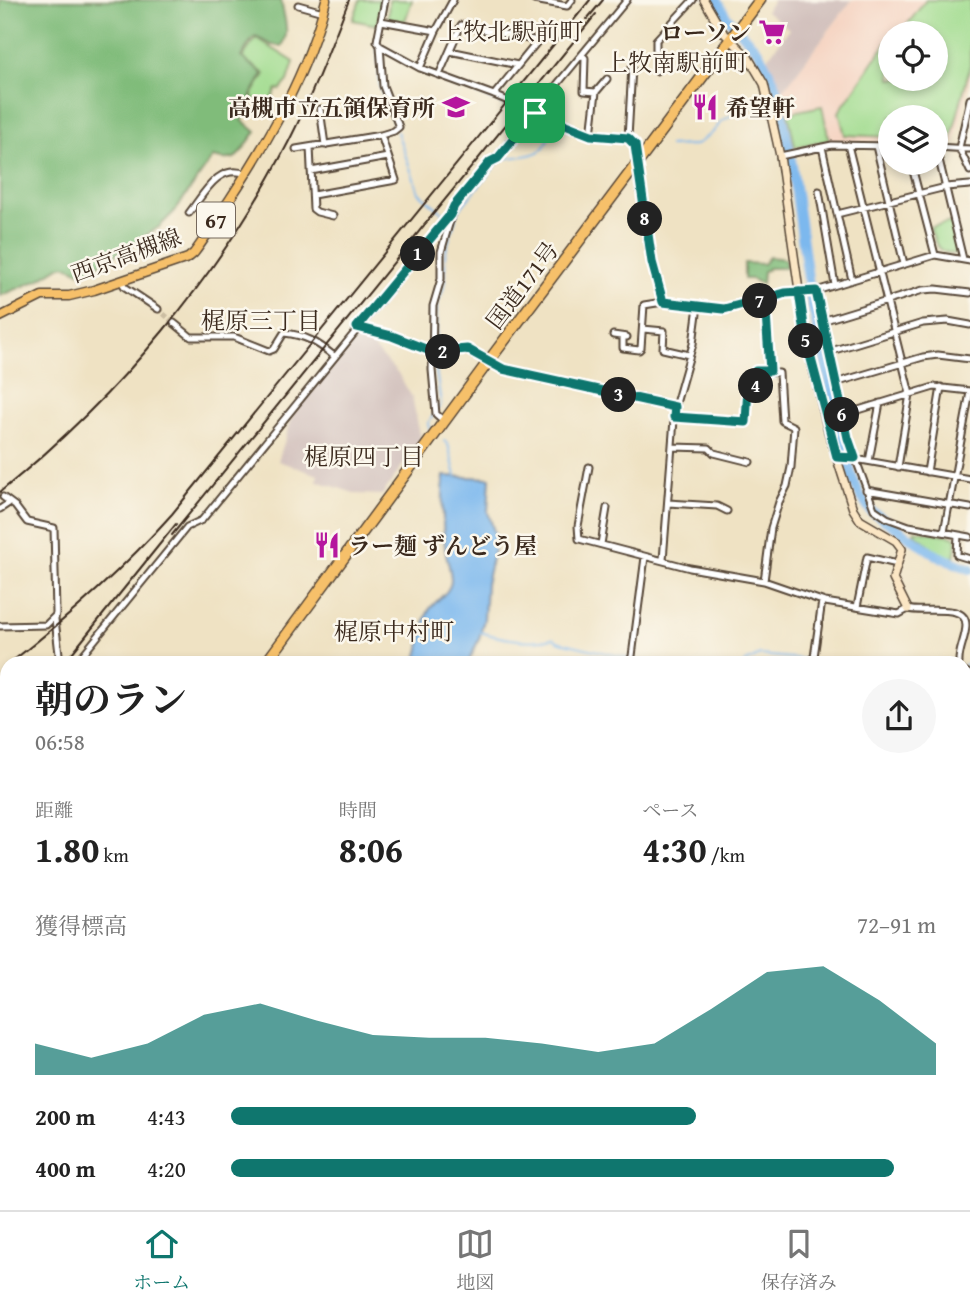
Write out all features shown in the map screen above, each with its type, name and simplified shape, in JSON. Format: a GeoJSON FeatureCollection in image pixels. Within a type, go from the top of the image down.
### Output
{"type":"FeatureCollection","features":[{"type":"Feature","properties":{"kind":"highway","name":"国道171号"},"geometry":{"type":"LineString","coordinates":[[271,656],[438,415],[488,362],[760,0]]}},
{"type":"Feature","properties":{"kind":"main road","name":"西京高槻線"},"geometry":{"type":"LineString","coordinates":[[0,317],[42,296],[69,296],[191,256],[246,174],[278,120],[300,75],[326,0]]}},
{"type":"Feature","properties":{"kind":"street"},"geometry":{"type":"LineString","coordinates":[[296,149],[381,135],[399,127],[383,86],[380,46],[377,41],[385,0]]}},
{"type":"Feature","properties":{"kind":"street"},"geometry":{"type":"LineString","coordinates":[[420,68],[451,0]]}},
{"type":"Feature","properties":{"kind":"street"},"geometry":{"type":"LineString","coordinates":[[534,0],[567,6],[572,0]]}},
{"type":"Feature","properties":{"kind":"street"},"geometry":{"type":"LineString","coordinates":[[438,415],[433,352],[433,306],[441,279],[441,252],[454,206],[490,162],[498,158],[627,0]]}},
{"type":"Feature","properties":{"kind":"street"},"geometry":{"type":"LineString","coordinates":[[656,71],[656,40],[693,0]]}},
{"type":"Feature","properties":{"kind":"street"},"geometry":{"type":"LineString","coordinates":[[704,0],[722,32],[732,37],[761,76],[782,156],[806,340],[853,509],[860,520],[896,541],[902,549],[893,579],[908,609],[916,612],[950,610],[964,616],[966,627],[958,656]]}},
{"type":"Feature","properties":{"kind":"street"},"geometry":{"type":"LineString","coordinates":[[299,5],[323,12]]}},
{"type":"Feature","properties":{"kind":"street"},"geometry":{"type":"LineString","coordinates":[[381,21],[436,31]]}},
{"type":"Feature","properties":{"kind":"street"},"geometry":{"type":"LineString","coordinates":[[439,75],[461,25],[538,41],[494,95]]}},
{"type":"Feature","properties":{"kind":"street"},"geometry":{"type":"LineString","coordinates":[[380,46],[420,68],[591,135],[630,139]]}},
{"type":"Feature","properties":{"kind":"street"},"geometry":{"type":"LineString","coordinates":[[450,51],[518,65]]}},
{"type":"Feature","properties":{"kind":"street"},"geometry":{"type":"LineString","coordinates":[[582,55],[585,58],[584,91],[596,92]]}},
{"type":"Feature","properties":{"kind":"street"},"geometry":{"type":"LineString","coordinates":[[632,67],[630,139],[635,145],[652,262],[663,302]]}},
{"type":"Feature","properties":{"kind":"street"},"geometry":{"type":"LineString","coordinates":[[591,135],[596,92],[607,79]]}},
{"type":"Feature","properties":{"kind":"street"},"geometry":{"type":"LineString","coordinates":[[970,99],[959,148],[970,171]]}},
{"type":"Feature","properties":{"kind":"street"},"geometry":{"type":"LineString","coordinates":[[320,109],[325,145]]}},
{"type":"Feature","properties":{"kind":"street"},"geometry":{"type":"LineString","coordinates":[[313,195],[397,180],[381,135]]}},
{"type":"Feature","properties":{"kind":"street"},"geometry":{"type":"LineString","coordinates":[[848,145],[910,394],[898,467]]}},
{"type":"Feature","properties":{"kind":"street"},"geometry":{"type":"LineString","coordinates":[[782,156],[822,147],[876,146],[904,264]]}},
{"type":"Feature","properties":{"kind":"street"},"geometry":{"type":"LineString","coordinates":[[310,147],[313,209],[333,216]]}},
{"type":"Feature","properties":{"kind":"street"},"geometry":{"type":"LineString","coordinates":[[822,147],[852,280]]}},
{"type":"Feature","properties":{"kind":"street"},"geometry":{"type":"LineString","coordinates":[[948,148],[970,149]]}},
{"type":"Feature","properties":{"kind":"street"},"geometry":{"type":"LineString","coordinates":[[311,171],[388,157]]}},
{"type":"Feature","properties":{"kind":"street"},"geometry":{"type":"LineString","coordinates":[[189,213],[218,176],[235,170],[246,174]]}},
{"type":"Feature","properties":{"kind":"street"},"geometry":{"type":"LineString","coordinates":[[914,175],[935,255]]}},
{"type":"Feature","properties":{"kind":"street"},"geometry":{"type":"LineString","coordinates":[[613,335],[625,337],[623,348],[639,350],[644,305],[663,302],[724,309],[785,293],[816,291],[935,255],[966,260],[943,175]]}},
{"type":"Feature","properties":{"kind":"street"},"geometry":{"type":"LineString","coordinates":[[837,214],[946,187],[970,185]]}},
{"type":"Feature","properties":{"kind":"street"},"geometry":{"type":"LineString","coordinates":[[819,191],[835,285]]}},
{"type":"Feature","properties":{"kind":"street"},"geometry":{"type":"LineString","coordinates":[[82,656],[187,527],[202,520],[357,327],[450,218]]}},
{"type":"Feature","properties":{"kind":"street"},"geometry":{"type":"LineString","coordinates":[[121,281],[125,287],[158,309]]}},
{"type":"Feature","properties":{"kind":"street"},"geometry":{"type":"LineString","coordinates":[[822,321],[923,290],[970,293]]}},
{"type":"Feature","properties":{"kind":"street"},"geometry":{"type":"LineString","coordinates":[[816,291],[842,415],[874,509],[908,526],[970,537]]}},
{"type":"Feature","properties":{"kind":"street"},"geometry":{"type":"LineString","coordinates":[[765,300],[770,371]]}},
{"type":"Feature","properties":{"kind":"street"},"geometry":{"type":"LineString","coordinates":[[663,560],[675,407],[696,329],[698,306]]}},
{"type":"Feature","properties":{"kind":"street"},"geometry":{"type":"LineString","coordinates":[[828,352],[936,321],[970,325]]}},
{"type":"Feature","properties":{"kind":"street"},"geometry":{"type":"LineString","coordinates":[[174,323],[191,337],[234,337],[269,351],[274,349],[284,333],[305,336],[334,356]]}},
{"type":"Feature","properties":{"kind":"street"},"geometry":{"type":"LineString","coordinates":[[357,327],[392,336],[433,352],[467,349],[503,369],[675,407]]}},
{"type":"Feature","properties":{"kind":"street"},"geometry":{"type":"LineString","coordinates":[[643,328],[664,331],[663,349],[689,355]]}},
{"type":"Feature","properties":{"kind":"street"},"geometry":{"type":"LineString","coordinates":[[835,383],[938,355],[970,359]]}},
{"type":"Feature","properties":{"kind":"street"},"geometry":{"type":"LineString","coordinates":[[674,417],[746,422],[748,386],[755,387],[756,371],[779,373],[782,421],[794,427],[794,437],[787,486],[771,528],[764,581]]}},
{"type":"Feature","properties":{"kind":"street"},"geometry":{"type":"LineString","coordinates":[[675,373],[683,375]]}},
{"type":"Feature","properties":{"kind":"street"},"geometry":{"type":"LineString","coordinates":[[842,415],[941,387],[970,391],[944,532]]}},
{"type":"Feature","properties":{"kind":"street"},"geometry":{"type":"LineString","coordinates":[[927,472],[941,387]]}},
{"type":"Feature","properties":{"kind":"street"},"geometry":{"type":"LineString","coordinates":[[869,461],[880,403]]}},
{"type":"Feature","properties":{"kind":"street"},"geometry":{"type":"LineString","coordinates":[[673,447],[709,449],[714,453],[750,462]]}},
{"type":"Feature","properties":{"kind":"street"},"geometry":{"type":"LineString","coordinates":[[837,457],[970,479]]}},
{"type":"Feature","properties":{"kind":"street"},"geometry":{"type":"LineString","coordinates":[[589,467],[577,537],[579,539],[690,568],[764,581],[822,601],[899,614],[908,609]]}},
{"type":"Feature","properties":{"kind":"street"},"geometry":{"type":"LineString","coordinates":[[866,490],[970,508]]}},
{"type":"Feature","properties":{"kind":"street"},"geometry":{"type":"LineString","coordinates":[[3,497],[15,506],[30,524],[54,528],[55,616],[59,656]]}},
{"type":"Feature","properties":{"kind":"street"},"geometry":{"type":"LineString","coordinates":[[0,509],[9,503]]}},
{"type":"Feature","properties":{"kind":"street"},"geometry":{"type":"LineString","coordinates":[[668,503],[717,506],[727,511]]}},
{"type":"Feature","properties":{"kind":"street"},"geometry":{"type":"LineString","coordinates":[[601,544],[607,508]]}},
{"type":"Feature","properties":{"kind":"street"},"geometry":{"type":"LineString","coordinates":[[958,535],[957,555],[970,559]]}},
{"type":"Feature","properties":{"kind":"street"},"geometry":{"type":"LineString","coordinates":[[632,656],[645,557]]}},
{"type":"Feature","properties":{"kind":"street"},"geometry":{"type":"LineString","coordinates":[[857,607],[867,557],[893,563]]}},
{"type":"Feature","properties":{"kind":"street"},"geometry":{"type":"LineString","coordinates":[[814,656],[822,601]]}},
{"type":"Feature","properties":{"kind":"street"},"geometry":{"type":"LineString","coordinates":[[0,626],[46,625],[55,616]]}},
{"type":"Feature","properties":{"kind":"shaded area"},"geometry":{"type":"Polygon","coordinates":[[[773,0],[852,0],[780,94],[776,76],[767,59],[789,29],[766,11],[773,0]]]}},
{"type":"Feature","properties":{"kind":"shaded area"},"geometry":{"type":"Polygon","coordinates":[[[852,0],[970,0],[970,79],[954,144],[948,144],[948,105],[878,105],[878,142],[833,140],[794,149],[780,94],[852,0]]]}},
{"type":"Feature","properties":{"kind":"shaded area"},"geometry":{"type":"Polygon","coordinates":[[[359,332],[399,375],[412,397],[421,439],[382,495],[357,494],[317,481],[318,475],[278,461],[293,415],[359,332]]]}},
{"type":"Feature","properties":{"kind":"green space"},"geometry":{"type":"Polygon","coordinates":[[[0,0],[281,0],[286,35],[282,46],[272,45],[256,37],[241,57],[263,74],[250,97],[254,101],[242,120],[256,132],[239,155],[230,159],[213,157],[174,212],[159,227],[112,257],[82,273],[65,265],[59,267],[38,280],[0,296],[0,0]]]}},
{"type":"Feature","properties":{"kind":"green space"},"geometry":{"type":"Polygon","coordinates":[[[360,0],[382,0],[377,25],[353,20],[360,0]]]}},
{"type":"Feature","properties":{"kind":"green space"},"geometry":{"type":"Polygon","coordinates":[[[389,0],[412,0],[405,21],[388,18],[389,0]]]}},
{"type":"Feature","properties":{"kind":"green space"},"geometry":{"type":"Polygon","coordinates":[[[926,0],[970,0],[970,66],[951,140],[948,140],[948,105],[878,105],[878,136],[845,135],[839,112],[878,55],[878,91],[948,91],[948,21],[910,21],[926,0]]]}},
{"type":"Feature","properties":{"kind":"green space"},"geometry":{"type":"Polygon","coordinates":[[[256,38],[294,62],[288,81],[280,90],[277,89],[268,106],[251,97],[265,74],[242,58],[256,38]]]}},
{"type":"Feature","properties":{"kind":"green space"},"geometry":{"type":"Polygon","coordinates":[[[822,106],[829,140],[795,147],[788,113],[822,106]]]}},
{"type":"Feature","properties":{"kind":"green space"},"geometry":{"type":"Polygon","coordinates":[[[952,222],[960,254],[942,251],[934,240],[930,227],[952,222]]]}},
{"type":"Feature","properties":{"kind":"green space"},"geometry":{"type":"Polygon","coordinates":[[[769,257],[785,259],[786,268],[768,268],[763,271],[762,284],[744,279],[744,263],[763,264],[769,257]]]}},
{"type":"Feature","properties":{"kind":"green space"},"geometry":{"type":"Polygon","coordinates":[[[915,530],[954,536],[957,539],[954,558],[941,554],[914,533],[915,530]]]}},
{"type":"Feature","properties":{"kind":"water"},"geometry":{"type":"Polygon","coordinates":[[[444,476],[490,478],[488,512],[495,545],[486,584],[484,619],[471,656],[418,656],[426,616],[450,585],[451,576],[443,529],[444,476]]]}},
{"type":"Feature","properties":{"kind":"waterway"},"geometry":{"type":"LineString","coordinates":[[716,0],[726,16],[758,51],[776,85],[792,165],[811,300],[852,477],[860,495],[871,511],[938,556],[970,569]]}},
{"type":"Feature","properties":{"kind":"waterway"},"geometry":{"type":"LineString","coordinates":[[377,44],[380,88],[395,127]]}},
{"type":"Feature","properties":{"kind":"waterway"},"geometry":{"type":"LineString","coordinates":[[438,409],[441,404],[436,371],[437,306],[445,284],[445,253],[458,211],[535,118],[457,85]]}},
{"type":"Feature","properties":{"kind":"waterway"},"geometry":{"type":"LineString","coordinates":[[770,100],[779,97]]}},
{"type":"Feature","properties":{"kind":"waterway"},"geometry":{"type":"LineString","coordinates":[[669,146],[696,145],[722,121],[739,111],[765,102]]}},
{"type":"Feature","properties":{"kind":"waterway"},"geometry":{"type":"LineString","coordinates":[[503,159],[531,155],[542,149],[552,124],[570,130]]}},
{"type":"Feature","properties":{"kind":"waterway"},"geometry":{"type":"LineString","coordinates":[[397,132],[419,193],[448,217]]}},
{"type":"Feature","properties":{"kind":"waterway"},"geometry":{"type":"LineString","coordinates":[[429,428],[428,423],[435,413]]}},
{"type":"Feature","properties":{"kind":"waterway"},"geometry":{"type":"LineString","coordinates":[[444,441],[448,444],[456,476]]}},
{"type":"Feature","properties":{"kind":"waterway"},"geometry":{"type":"LineString","coordinates":[[480,632],[516,640],[553,638],[620,656]]}},
{"type":"Feature","properties":{"kind":"waterway"},"geometry":{"type":"LineString","coordinates":[[758,656],[770,656]]}},
{"type":"Feature","properties":{"kind":"tunnel"},"geometry":{"type":"LineString","coordinates":[[158,309],[174,323]]}},
{"type":"Feature","properties":{"kind":"railway"},"geometry":{"type":"LineString","coordinates":[[0,492],[85,416],[125,375],[198,286],[262,191],[289,141],[349,0]]}},
{"type":"Feature","properties":{"kind":"railway"},"geometry":{"type":"LineString","coordinates":[[19,656],[94,592],[172,514],[590,0]]}},
{"type":"Feature","properties":{"kind":"railway"},"geometry":{"type":"LineString","coordinates":[[587,19],[603,0]]}},
{"type":"Feature","properties":{"kind":"railway"},"geometry":{"type":"LineString","coordinates":[[172,535],[596,14]]}},
{"type":"Feature","properties":{"kind":"railway"},"geometry":{"type":"LineString","coordinates":[[70,656],[176,524]]}},
{"type":"Feature","properties":{"kind":"place","name":"ローソン"},"geometry":{"type":"Point","coordinates":[772,32]}},
{"type":"Feature","properties":{"kind":"place","name":"高槻市立五領保育所"},"geometry":{"type":"Point","coordinates":[456,107]}},
{"type":"Feature","properties":{"kind":"place","name":"希望軒"},"geometry":{"type":"Point","coordinates":[705,107]}},
{"type":"Feature","properties":{"kind":"place","name":"ラー麺 ずんどう屋"},"geometry":{"type":"Point","coordinates":[327,545]}},
{"type":"Feature","properties":{"kind":"district","name":"上牧北駅前町"},"geometry":{"type":"Point","coordinates":[511,31]}},
{"type":"Feature","properties":{"kind":"district","name":"上牧南駅前町"},"geometry":{"type":"Point","coordinates":[676,62]}},
{"type":"Feature","properties":{"kind":"district","name":"梶原三丁目"},"geometry":{"type":"Point","coordinates":[261,320]}},
{"type":"Feature","properties":{"kind":"district","name":"梶原四丁目"},"geometry":{"type":"Point","coordinates":[364,456]}},
{"type":"Feature","properties":{"kind":"district","name":"梶原中村町"},"geometry":{"type":"Point","coordinates":[394,631]}},
{"type":"Feature","properties":{"kind":"route"},"geometry":{"type":"LineString","coordinates":[[535,113],[498,158],[490,162],[454,206],[453,212],[357,327],[392,336],[433,352],[467,349],[503,369],[675,407],[674,417],[746,422],[748,386],[755,387],[756,371],[770,371],[765,300],[785,293],[799,292],[806,340],[828,431],[837,457],[855,458],[848,438],[816,291],[799,292],[785,293],[724,309],[663,302],[652,262],[635,145],[624,136],[591,135],[535,113]]}}]}
